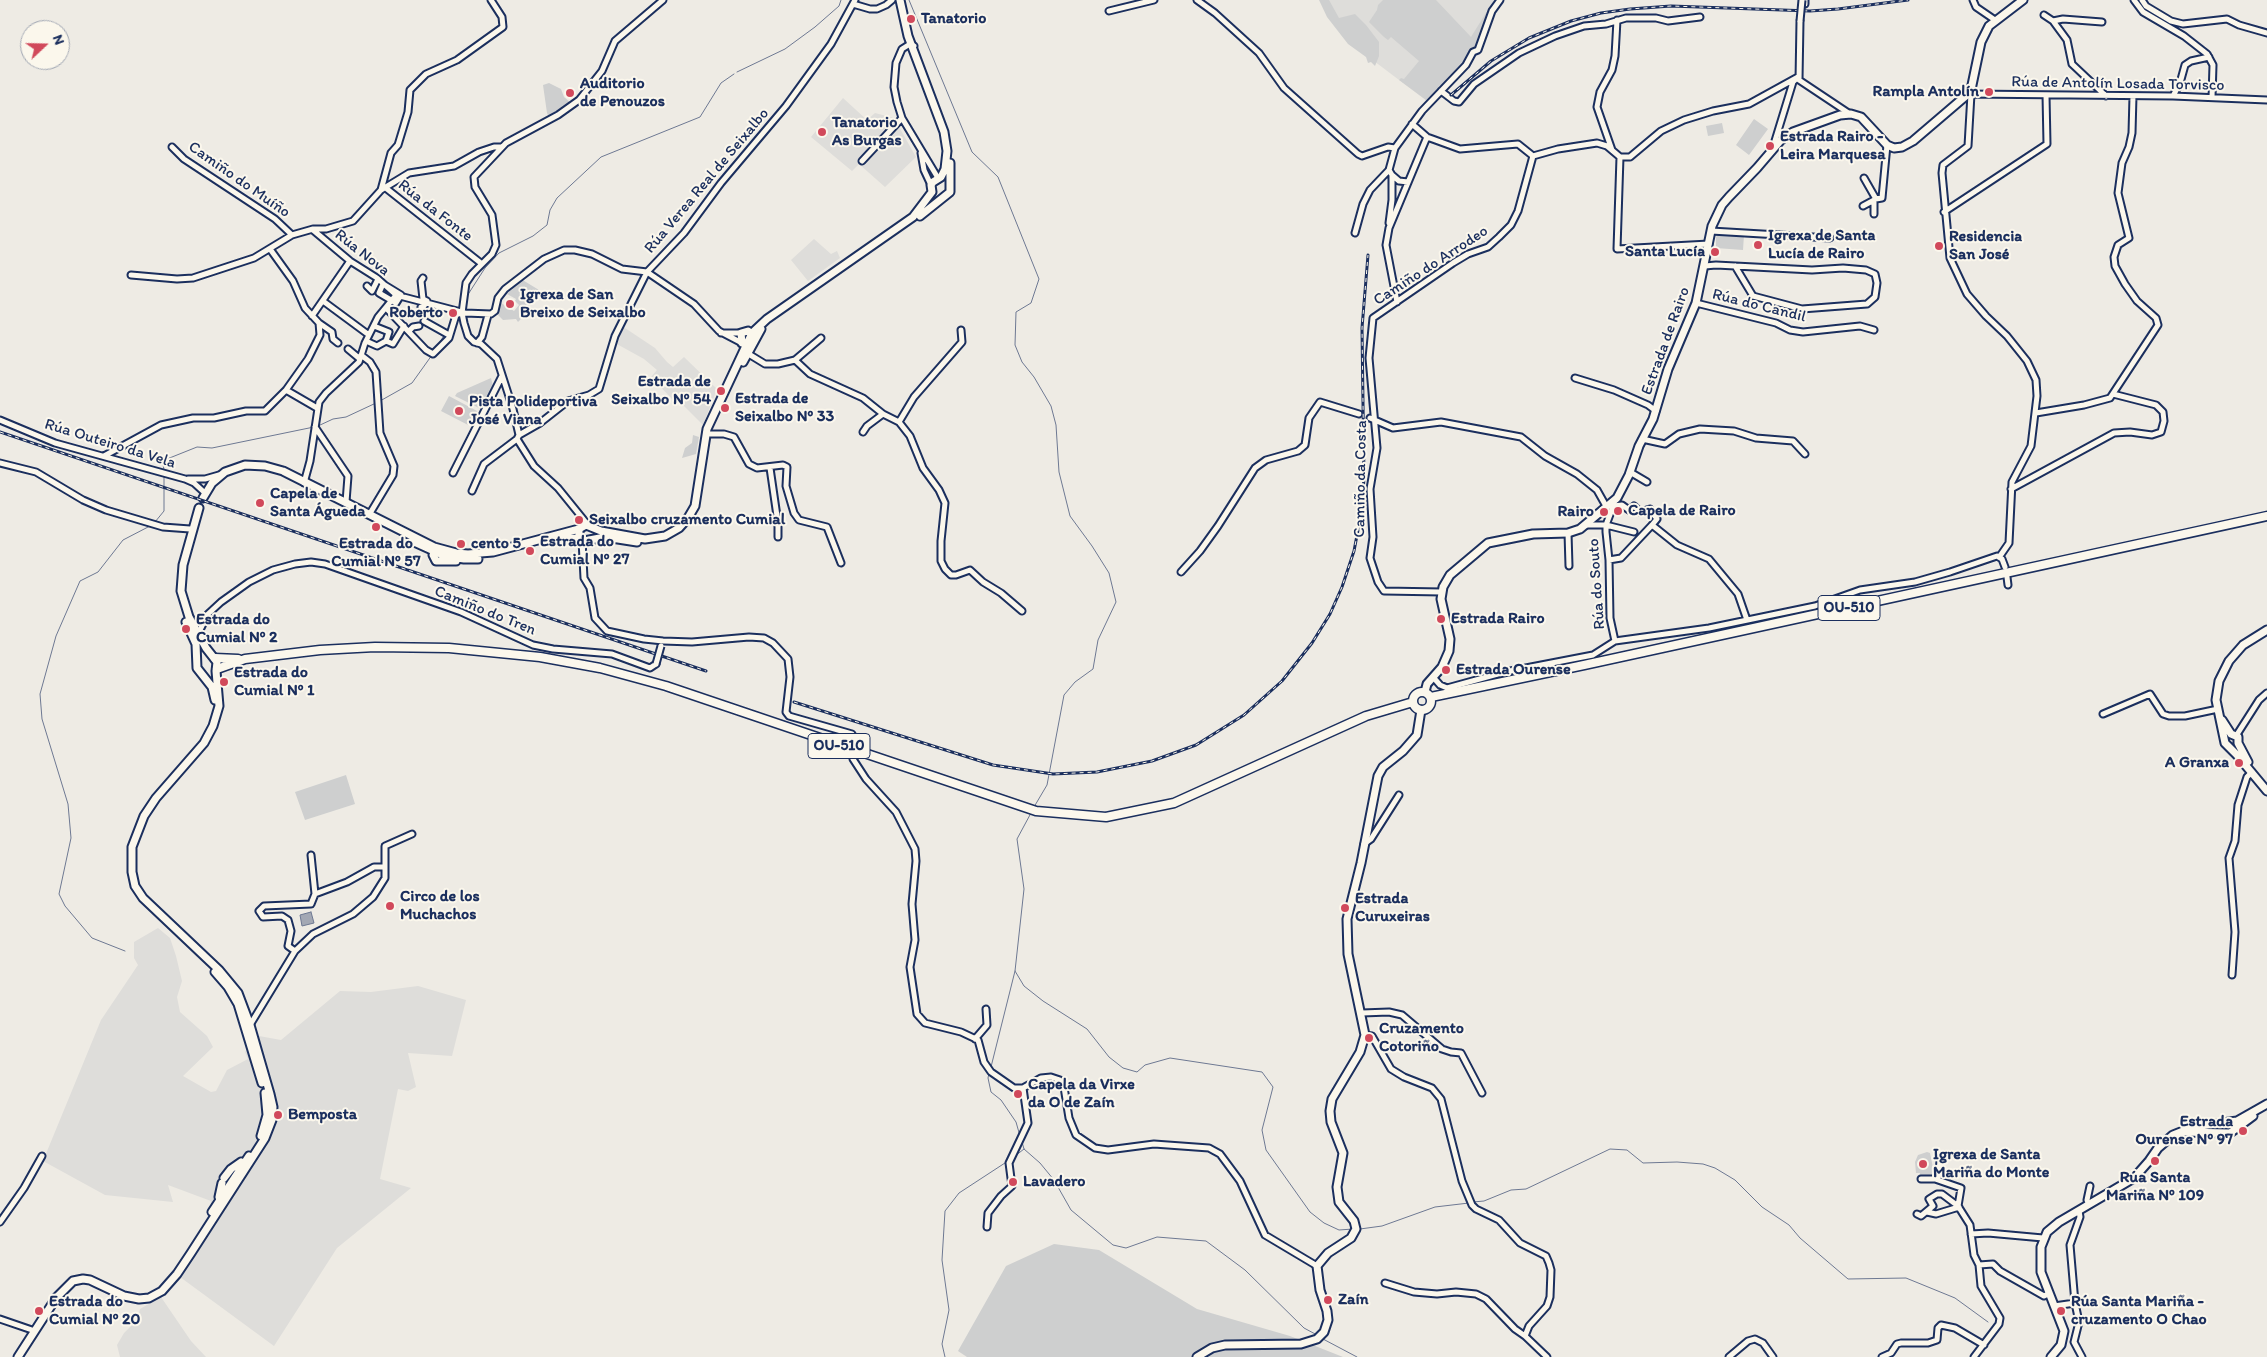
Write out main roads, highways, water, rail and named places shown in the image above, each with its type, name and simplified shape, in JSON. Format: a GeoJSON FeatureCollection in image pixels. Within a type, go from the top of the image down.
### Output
{"type":"FeatureCollection","features":[{"type":"Feature","properties":{"kind":"main road","name":"OU-510"},"geometry":{"type":"LineString","coordinates":[[245,660],[336,649],[426,647],[491,651],[577,664],[666,686],[1036,811],[1106,817],[1174,803],[1366,716],[1413,702],[1418,693],[1428,694],[1603,661],[2267,516]]}},
{"type":"Feature","properties":{"kind":"main road"},"geometry":{"type":"LineString","coordinates":[[213,657],[245,660]]}},
{"type":"Feature","properties":{"kind":"main road"},"geometry":{"type":"LineString","coordinates":[[216,670],[245,660]]}},
{"type":"Feature","properties":{"kind":"main road"},"geometry":{"type":"LineString","coordinates":[[1413,702],[1421,710],[1430,706],[1428,694]]}},
{"type":"Feature","properties":{"kind":"waterway"},"geometry":{"type":"LineString","coordinates":[[737,72],[785,49],[815,27],[839,6],[841,0]]}},
{"type":"Feature","properties":{"kind":"waterway"},"geometry":{"type":"LineString","coordinates":[[909,0],[972,152],[998,177],[1039,279],[1031,303],[1016,312],[1015,345],[1022,362],[1034,377],[1051,406],[1056,425],[1059,472],[1070,516],[1109,573],[1116,602],[1098,640],[1093,669],[1075,682],[1064,695],[1047,785],[1034,807]]}},
{"type":"Feature","properties":{"kind":"waterway"},"geometry":{"type":"LineString","coordinates":[[467,296],[485,268],[499,253],[533,236],[547,225],[550,210],[557,198],[601,157],[700,117],[721,83],[734,74]]}},
{"type":"Feature","properties":{"kind":"waterway"},"geometry":{"type":"LineString","coordinates":[[447,330],[451,323]]}},
{"type":"Feature","properties":{"kind":"waterway"},"geometry":{"type":"LineString","coordinates":[[438,345],[445,334]]}},
{"type":"Feature","properties":{"kind":"waterway"},"geometry":{"type":"LineString","coordinates":[[380,401],[412,383],[432,355]]}},
{"type":"Feature","properties":{"kind":"waterway"},"geometry":{"type":"LineString","coordinates":[[318,426],[333,419],[346,417],[376,403]]}},
{"type":"Feature","properties":{"kind":"waterway"},"geometry":{"type":"LineString","coordinates":[[164,470],[163,464],[167,459],[197,447],[212,448],[314,427]]}},
{"type":"Feature","properties":{"kind":"waterway"},"geometry":{"type":"LineString","coordinates":[[155,522],[164,511],[164,474]]}},
{"type":"Feature","properties":{"kind":"waterway"},"geometry":{"type":"LineString","coordinates":[[125,951],[92,938],[65,906],[59,894],[71,838],[68,804],[42,719],[40,694],[56,636],[80,581],[98,572],[123,540],[150,526]]}},
{"type":"Feature","properties":{"kind":"waterway"},"geometry":{"type":"LineString","coordinates":[[1031,813],[1017,839],[1024,889],[1015,971],[1024,986],[1043,1001],[1087,1029],[1109,1057],[1123,1068],[1137,1072],[1145,1065],[1170,1058],[1262,1072],[1273,1087],[1262,1130],[1266,1150],[1310,1212],[1324,1223],[1339,1230],[1353,1229]]}},
{"type":"Feature","properties":{"kind":"waterway"},"geometry":{"type":"LineString","coordinates":[[991,1067],[1015,971]]}},
{"type":"Feature","properties":{"kind":"waterway"},"geometry":{"type":"LineString","coordinates":[[989,1073],[988,1078],[991,1092],[1001,1100],[1016,1122],[1020,1136]]}},
{"type":"Feature","properties":{"kind":"waterway"},"geometry":{"type":"LineString","coordinates":[[1022,1142],[1024,1149],[1040,1163],[1054,1180],[1071,1210],[1113,1245],[1126,1248],[1157,1237],[1206,1241],[1245,1270],[1304,1328],[1317,1335]]}},
{"type":"Feature","properties":{"kind":"waterway"},"geometry":{"type":"LineString","coordinates":[[1015,1156],[1024,1149]]}},
{"type":"Feature","properties":{"kind":"waterway"},"geometry":{"type":"LineString","coordinates":[[1473,1202],[1484,1201],[1511,1190],[1526,1189],[1610,1149],[1627,1150],[1643,1163],[1677,1162],[1703,1164],[1715,1168],[1735,1180],[1762,1207],[1789,1225],[1800,1238],[1848,1279],[1906,1278],[1955,1298],[1988,1322]]}},
{"type":"Feature","properties":{"kind":"waterway"},"geometry":{"type":"LineString","coordinates":[[945,1357],[942,1344],[949,1310],[942,1260],[945,1211],[959,1193],[1008,1161]]}},
{"type":"Feature","properties":{"kind":"waterway"},"geometry":{"type":"LineString","coordinates":[[1360,1229],[1382,1226],[1435,1207],[1469,1203]]}},
{"type":"Feature","properties":{"kind":"waterway"},"geometry":{"type":"LineString","coordinates":[[1323,1339],[1357,1357]]}},
{"type":"Feature","properties":{"kind":"tunnel"},"geometry":{"type":"LineString","coordinates":[[419,326],[430,309]]}},
{"type":"Feature","properties":{"kind":"railway"},"geometry":{"type":"LineString","coordinates":[[1451,95],[1491,61],[1529,38],[1571,21],[1601,13],[1671,6],[1810,11],[1908,0]]}},
{"type":"Feature","properties":{"kind":"railway"},"geometry":{"type":"LineString","coordinates":[[794,702],[993,765],[1053,774],[1097,772],[1152,761],[1196,745],[1244,715],[1282,681],[1312,643],[1330,614],[1342,587],[1354,551],[1362,509],[1364,477],[1362,328],[1368,255]]}},
{"type":"Feature","properties":{"kind":"railway"},"geometry":{"type":"LineString","coordinates":[[0,432],[706,671]]}},
{"type":"Feature","properties":{"kind":"place","name":"Tanatorio"},"geometry":{"type":"Point","coordinates":[911,19]}},
{"type":"Feature","properties":{"kind":"place","name":"Rampla Antolín"},"geometry":{"type":"Point","coordinates":[1989,92]}},
{"type":"Feature","properties":{"kind":"place","name":"Auditorio de Penouzos"},"geometry":{"type":"Point","coordinates":[570,93]}},
{"type":"Feature","properties":{"kind":"place","name":"Tanatorio As Burgas"},"geometry":{"type":"Point","coordinates":[822,132]}},
{"type":"Feature","properties":{"kind":"place","name":"Estrada Rairo - Leira Marquesa"},"geometry":{"type":"Point","coordinates":[1770,146]}},
{"type":"Feature","properties":{"kind":"place","name":"Igrexa de Santa Lucía de Rairo"},"geometry":{"type":"Point","coordinates":[1758,245]}},
{"type":"Feature","properties":{"kind":"place","name":"Residencia San José"},"geometry":{"type":"Point","coordinates":[1939,246]}},
{"type":"Feature","properties":{"kind":"place","name":"Santa Lucía"},"geometry":{"type":"Point","coordinates":[1715,252]}},
{"type":"Feature","properties":{"kind":"place","name":"Igrexa de San Breixo de Seixalbo"},"geometry":{"type":"Point","coordinates":[510,304]}},
{"type":"Feature","properties":{"kind":"place","name":"Roberto"},"geometry":{"type":"Point","coordinates":[453,313]}},
{"type":"Feature","properties":{"kind":"place","name":"Estrada de Seixalbo Nº 54"},"geometry":{"type":"Point","coordinates":[721,391]}},
{"type":"Feature","properties":{"kind":"place","name":"Estrada de Seixalbo Nº 33"},"geometry":{"type":"Point","coordinates":[725,408]}},
{"type":"Feature","properties":{"kind":"place","name":"Pista Polideportiva José Viana"},"geometry":{"type":"Point","coordinates":[459,411]}},
{"type":"Feature","properties":{"kind":"place","name":"Capela de Santa Águeda"},"geometry":{"type":"Point","coordinates":[260,503]}},
{"type":"Feature","properties":{"kind":"place","name":"Capela de Rairo"},"geometry":{"type":"Point","coordinates":[1618,511]}},
{"type":"Feature","properties":{"kind":"place","name":"Rairo"},"geometry":{"type":"Point","coordinates":[1604,512]}},
{"type":"Feature","properties":{"kind":"place","name":"Seixalbo cruzamento Cumial"},"geometry":{"type":"Point","coordinates":[579,520]}},
{"type":"Feature","properties":{"kind":"place","name":"Estrada do Cumial Nº 57"},"geometry":{"type":"Point","coordinates":[376,527]}},
{"type":"Feature","properties":{"kind":"place","name":"cento 5"},"geometry":{"type":"Point","coordinates":[461,544]}},
{"type":"Feature","properties":{"kind":"place","name":"Estrada do Cumial Nº 27"},"geometry":{"type":"Point","coordinates":[530,551]}},
{"type":"Feature","properties":{"kind":"place","name":"Estrada Rairo"},"geometry":{"type":"Point","coordinates":[1441,619]}},
{"type":"Feature","properties":{"kind":"place","name":"Estrada do Cumial Nº 2"},"geometry":{"type":"Point","coordinates":[186,629]}},
{"type":"Feature","properties":{"kind":"place","name":"Estrada Ourense"},"geometry":{"type":"Point","coordinates":[1446,670]}},
{"type":"Feature","properties":{"kind":"place","name":"Estrada do Cumial Nº 1"},"geometry":{"type":"Point","coordinates":[224,682]}},
{"type":"Feature","properties":{"kind":"place","name":"A Granxa"},"geometry":{"type":"Point","coordinates":[2239,763]}},
{"type":"Feature","properties":{"kind":"place","name":"Circo de los Muchachos"},"geometry":{"type":"Point","coordinates":[390,906]}},
{"type":"Feature","properties":{"kind":"place","name":"Estrada Curuxeiras"},"geometry":{"type":"Point","coordinates":[1345,908]}},
{"type":"Feature","properties":{"kind":"place","name":"Cruzamento Cotoriño"},"geometry":{"type":"Point","coordinates":[1369,1038]}},
{"type":"Feature","properties":{"kind":"place","name":"Capela da Virxe da O de Zaín"},"geometry":{"type":"Point","coordinates":[1018,1094]}},
{"type":"Feature","properties":{"kind":"place","name":"Bemposta"},"geometry":{"type":"Point","coordinates":[278,1115]}},
{"type":"Feature","properties":{"kind":"place","name":"Estrada Ourense Nº 97"},"geometry":{"type":"Point","coordinates":[2243,1131]}},
{"type":"Feature","properties":{"kind":"place","name":"Rúa Santa Mariña Nº 109"},"geometry":{"type":"Point","coordinates":[2155,1161]}},
{"type":"Feature","properties":{"kind":"place","name":"Igrexa de Santa Mariña do Monte"},"geometry":{"type":"Point","coordinates":[1923,1164]}},
{"type":"Feature","properties":{"kind":"place","name":"Lavadero"},"geometry":{"type":"Point","coordinates":[1013,1182]}},
{"type":"Feature","properties":{"kind":"place","name":"Zaín"},"geometry":{"type":"Point","coordinates":[1328,1300]}},
{"type":"Feature","properties":{"kind":"place","name":"Estrada do Cumial Nº 20"},"geometry":{"type":"Point","coordinates":[39,1311]}},
{"type":"Feature","properties":{"kind":"place","name":"Rúa Santa Mariña - cruzamento O Chao"},"geometry":{"type":"Point","coordinates":[2061,1311]}}]}
